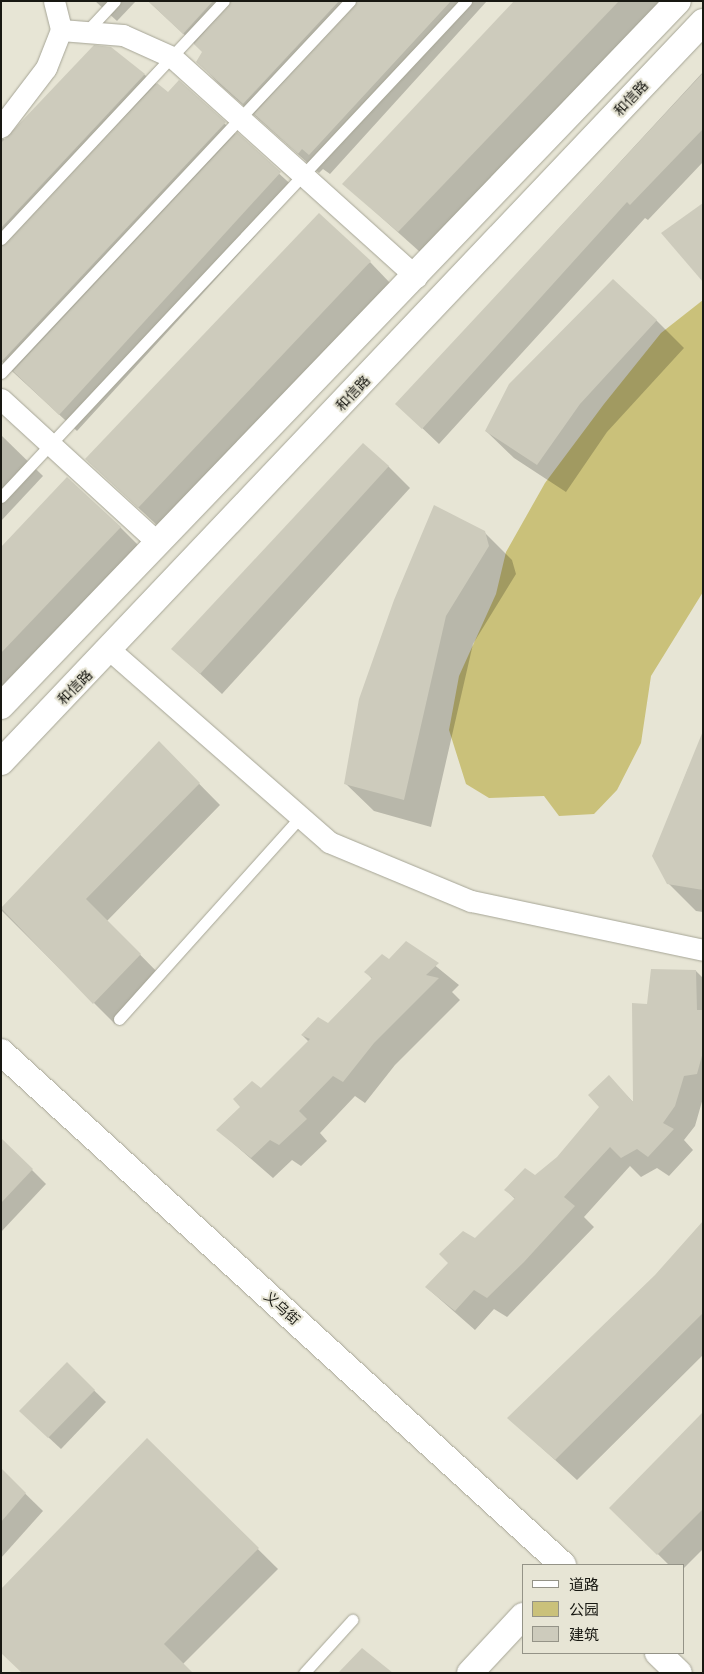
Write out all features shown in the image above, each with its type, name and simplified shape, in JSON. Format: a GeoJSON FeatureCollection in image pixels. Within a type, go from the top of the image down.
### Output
{"type":"FeatureCollection","features":[{"type":"Feature","properties":{"kind":"street"},"geometry":{"type":"LineString","coordinates":[[3,121],[46,68],[61,30],[54,1]]}},
{"type":"Feature","properties":{"kind":"street"},"geometry":{"type":"LineString","coordinates":[[1,706],[416,277],[678,1]]}},
{"type":"Feature","properties":{"kind":"street","name":"和信路"},"geometry":{"type":"LineString","coordinates":[[1,762],[111,651],[703,22]]}},
{"type":"Feature","properties":{"kind":"street"},"geometry":{"type":"LineString","coordinates":[[61,30],[123,35],[172,56],[416,277]]}},
{"type":"Feature","properties":{"kind":"street"},"geometry":{"type":"LineString","coordinates":[[1,399],[159,544]]}},
{"type":"Feature","properties":{"kind":"street"},"geometry":{"type":"LineString","coordinates":[[111,651],[329,842],[471,901],[703,950]]}},
{"type":"Feature","properties":{"kind":"street","name":"义乌街"},"geometry":{"type":"LineString","coordinates":[[1,1052],[563,1564]]}},
{"type":"Feature","properties":{"kind":"street"},"geometry":{"type":"LineString","coordinates":[[470,1673],[522,1617]]}},
{"type":"Feature","properties":{"kind":"street"},"geometry":{"type":"LineString","coordinates":[[659,1654],[680,1673]]}},
{"type":"Feature","properties":{"kind":"lane"},"geometry":{"type":"LineString","coordinates":[[86,32],[115,1]]}},
{"type":"Feature","properties":{"kind":"lane"},"geometry":{"type":"LineString","coordinates":[[1,239],[224,1]]}},
{"type":"Feature","properties":{"kind":"lane"},"geometry":{"type":"LineString","coordinates":[[1,373],[350,1]]}},
{"type":"Feature","properties":{"kind":"lane"},"geometry":{"type":"LineString","coordinates":[[1,497],[466,1]]}},
{"type":"Feature","properties":{"kind":"lane"},"geometry":{"type":"LineString","coordinates":[[119,1019],[300,817]]}},
{"type":"Feature","properties":{"kind":"lane"},"geometry":{"type":"LineString","coordinates":[[304,1673],[352,1620]]}},
{"type":"Feature","properties":{"kind":"green space"},"geometry":{"type":"Polygon","coordinates":[[[703,300],[703,592],[651,676],[641,743],[617,790],[594,814],[559,816],[544,796],[489,798],[466,784],[449,730],[459,676],[496,594],[506,552],[545,483],[604,404],[661,333],[703,300]]]}},
{"type":"Feature","properties":{"kind":"building"},"geometry":{"type":"Polygon","coordinates":[[[148,1],[213,1],[183,34],[148,1]]]}},
{"type":"Feature","properties":{"kind":"building"},"geometry":{"type":"Polygon","coordinates":[[[231,1],[339,1],[243,104],[196,62],[202,52],[194,44],[231,1]]]}},
{"type":"Feature","properties":{"kind":"building"},"geometry":{"type":"Polygon","coordinates":[[[357,1],[451,1],[309,155],[302,149],[298,154],[254,114],[357,1]]]}},
{"type":"Feature","properties":{"kind":"building"},"geometry":{"type":"Polygon","coordinates":[[[514,1],[619,1],[398,232],[342,184],[514,1]]]}},
{"type":"Feature","properties":{"kind":"building"},"geometry":{"type":"Polygon","coordinates":[[[94,45],[111,47],[145,74],[1,228],[1,143],[94,45]]]}},
{"type":"Feature","properties":{"kind":"building"},"geometry":{"type":"Polygon","coordinates":[[[703,73],[703,129],[630,205],[627,202],[422,429],[395,404],[703,73]]]}},
{"type":"Feature","properties":{"kind":"building"},"geometry":{"type":"Polygon","coordinates":[[[179,80],[226,122],[2,361],[1,246],[157,83],[168,92],[179,80]]]}},
{"type":"Feature","properties":{"kind":"building"},"geometry":{"type":"Polygon","coordinates":[[[237,132],[281,172],[59,415],[13,371],[237,132]]]}},
{"type":"Feature","properties":{"kind":"building"},"geometry":{"type":"Polygon","coordinates":[[[703,203],[703,282],[661,233],[703,203]]]}},
{"type":"Feature","properties":{"kind":"building"},"geometry":{"type":"Polygon","coordinates":[[[319,213],[371,261],[138,508],[85,459],[319,213]]]}},
{"type":"Feature","properties":{"kind":"building"},"geometry":{"type":"Polygon","coordinates":[[[613,279],[657,320],[580,404],[537,465],[485,431],[509,384],[613,279]]]}},
{"type":"Feature","properties":{"kind":"building"},"geometry":{"type":"Polygon","coordinates":[[[363,443],[389,466],[200,674],[171,649],[363,443]]]}},
{"type":"Feature","properties":{"kind":"building"},"geometry":{"type":"Polygon","coordinates":[[[67,477],[121,527],[1,653],[1,547],[67,477]]]}},
{"type":"Feature","properties":{"kind":"building"},"geometry":{"type":"Polygon","coordinates":[[[434,505],[485,531],[489,546],[446,616],[404,800],[344,784],[359,699],[394,600],[434,505]]]}},
{"type":"Feature","properties":{"kind":"building"},"geometry":{"type":"Polygon","coordinates":[[[703,731],[703,890],[667,884],[652,856],[703,731]]]}},
{"type":"Feature","properties":{"kind":"building"},"geometry":{"type":"Polygon","coordinates":[[[159,741],[200,783],[86,899],[141,954],[93,1004],[1,908],[159,741]]]}},
{"type":"Feature","properties":{"kind":"building"},"geometry":{"type":"Polygon","coordinates":[[[406,941],[439,963],[426,975],[439,978],[374,1043],[343,1082],[333,1076],[299,1111],[307,1119],[279,1145],[270,1140],[251,1158],[216,1130],[240,1107],[233,1099],[252,1081],[261,1088],[310,1039],[301,1035],[318,1017],[328,1023],[372,978],[364,972],[382,954],[389,959],[406,941]]]}},
{"type":"Feature","properties":{"kind":"building"},"geometry":{"type":"Polygon","coordinates":[[[651,969],[696,970],[697,1010],[703,1010],[703,1052],[697,1074],[684,1076],[675,1106],[663,1123],[674,1129],[648,1157],[637,1149],[621,1158],[610,1147],[564,1197],[575,1206],[524,1262],[487,1298],[474,1290],[455,1311],[425,1287],[448,1263],[439,1254],[463,1231],[475,1238],[515,1198],[504,1190],[525,1168],[535,1175],[557,1157],[599,1107],[588,1095],[609,1075],[633,1102],[632,1003],[647,1004],[651,969]]]}},
{"type":"Feature","properties":{"kind":"building"},"geometry":{"type":"Polygon","coordinates":[[[1,1138],[33,1169],[1,1203],[1,1138]]]}},
{"type":"Feature","properties":{"kind":"building"},"geometry":{"type":"Polygon","coordinates":[[[703,1221],[703,1313],[555,1460],[507,1418],[655,1275],[703,1221]]]}},
{"type":"Feature","properties":{"kind":"building"},"geometry":{"type":"Polygon","coordinates":[[[67,1362],[95,1390],[48,1438],[19,1411],[67,1362]]]}},
{"type":"Feature","properties":{"kind":"building"},"geometry":{"type":"Polygon","coordinates":[[[703,1412],[703,1509],[657,1555],[609,1508],[703,1412]]]}},
{"type":"Feature","properties":{"kind":"building"},"geometry":{"type":"Polygon","coordinates":[[[147,1438],[259,1548],[164,1644],[193,1673],[22,1673],[1,1653],[1,1589],[147,1438]]]}},
{"type":"Feature","properties":{"kind":"building"},"geometry":{"type":"Polygon","coordinates":[[[1,1468],[26,1493],[1,1522],[1,1468]]]}},
{"type":"Feature","properties":{"kind":"building"},"geometry":{"type":"Polygon","coordinates":[[[362,1648],[393,1673],[338,1673],[362,1648]]]}}]}
